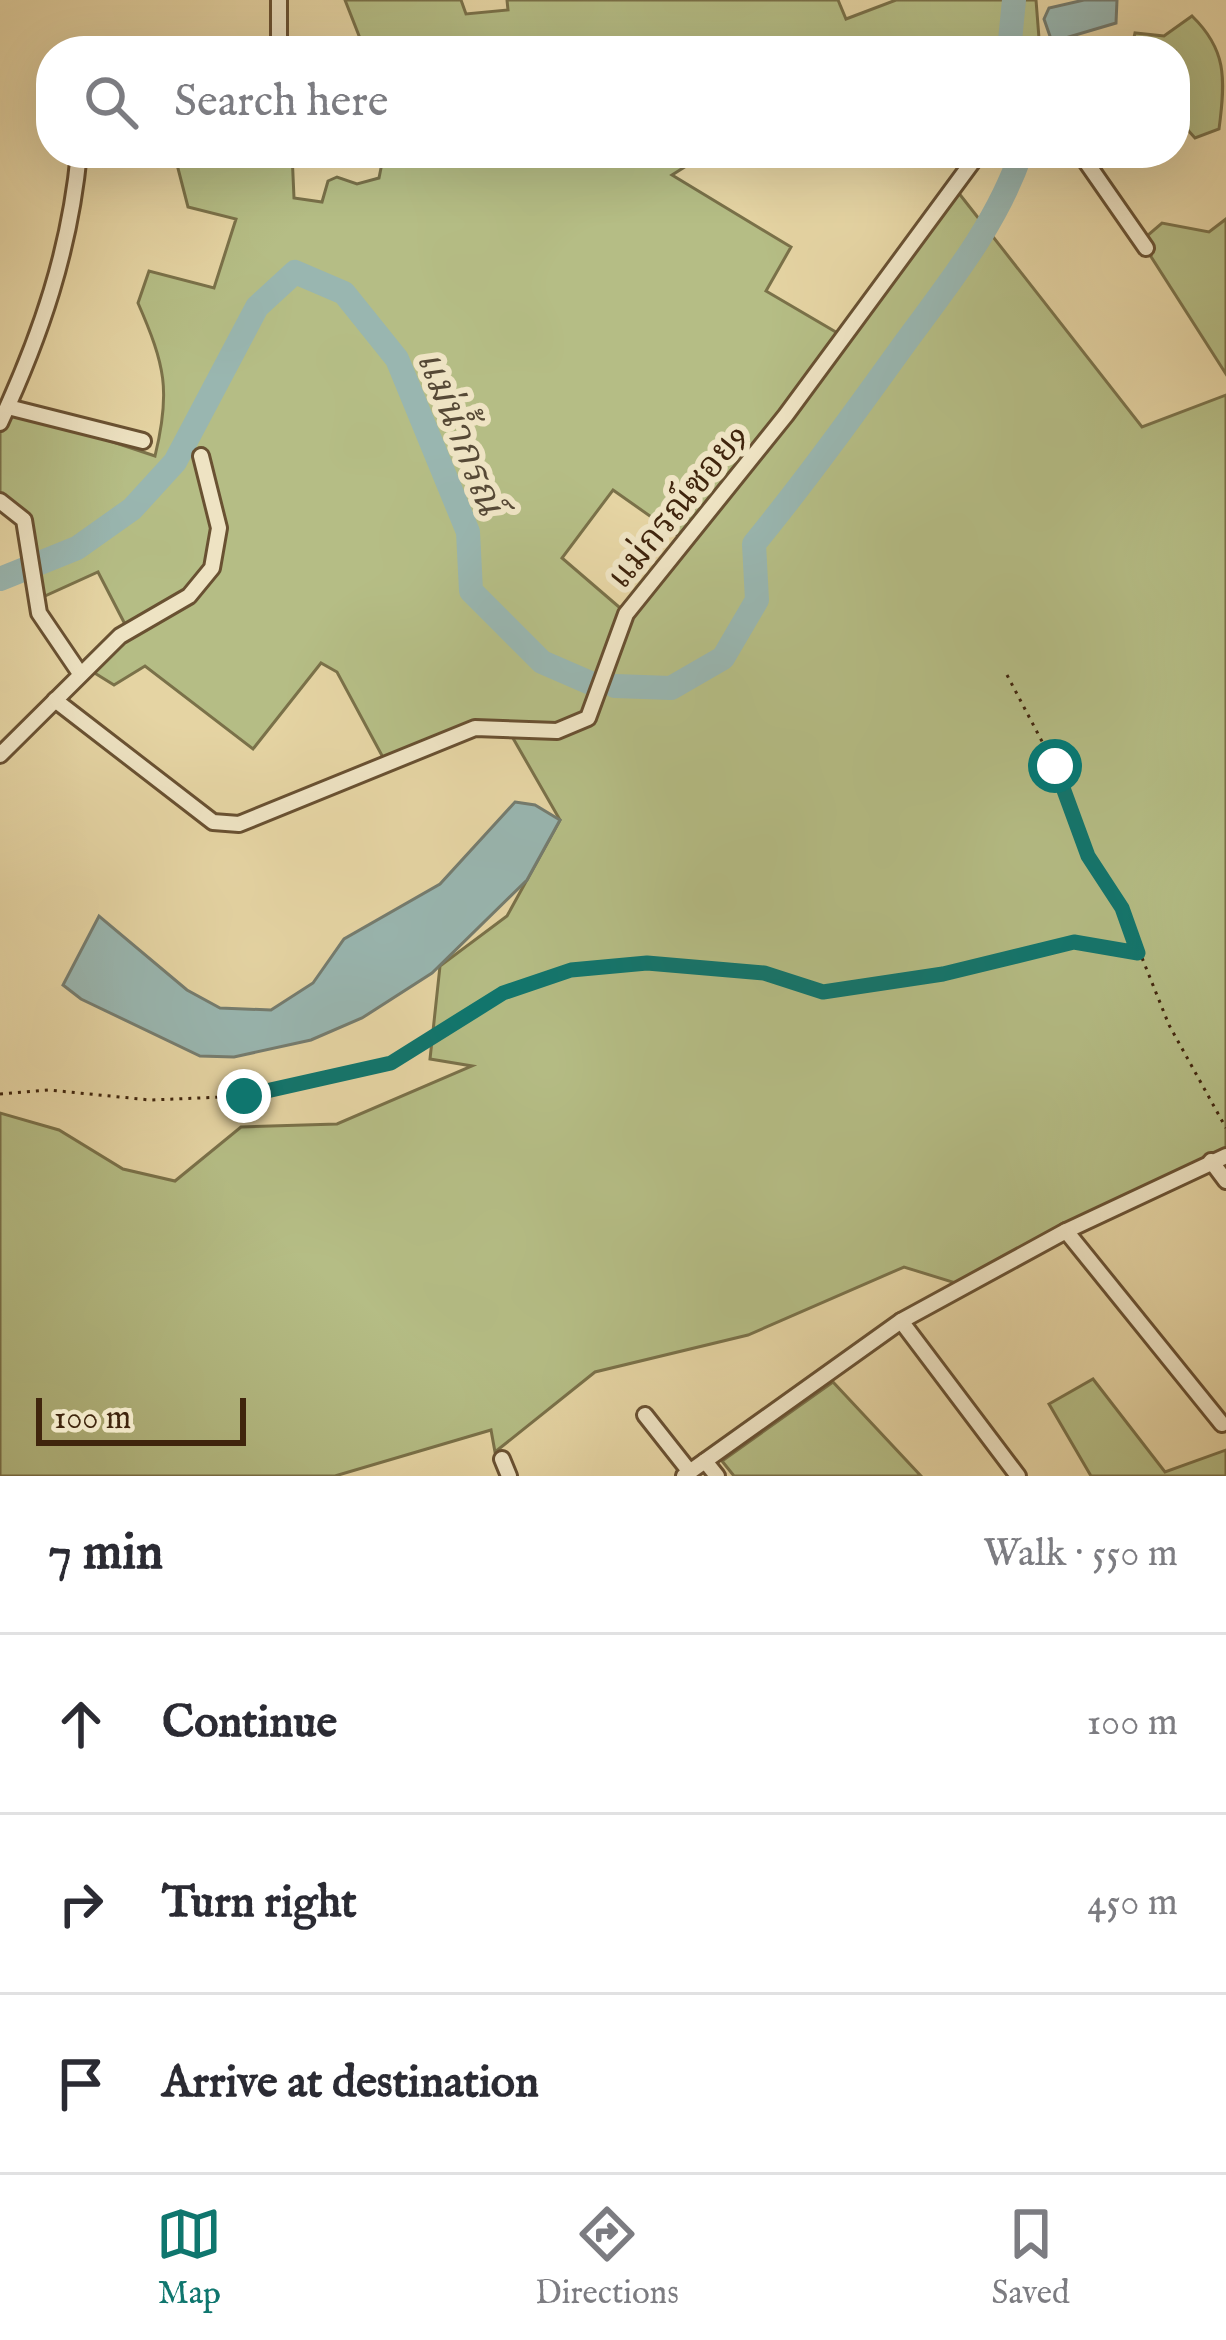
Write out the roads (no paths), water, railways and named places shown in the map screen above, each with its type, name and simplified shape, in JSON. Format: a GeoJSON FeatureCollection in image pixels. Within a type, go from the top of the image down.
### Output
{"type":"FeatureCollection","features":[{"type":"Feature","properties":{"kind":"street"},"geometry":{"type":"LineString","coordinates":[[279,0],[279,36]]}},
{"type":"Feature","properties":{"kind":"street"},"geometry":{"type":"LineString","coordinates":[[0,423],[72,228],[78,168]]}},
{"type":"Feature","properties":{"kind":"street","name":"แม่กรณ์ซอย9"},"geometry":{"type":"LineString","coordinates":[[56,700],[213,822],[239,824],[475,728],[557,731],[588,718],[626,614],[786,415],[968,168]]}},
{"type":"Feature","properties":{"kind":"street"},"geometry":{"type":"LineString","coordinates":[[1090,168],[1146,248]]}},
{"type":"Feature","properties":{"kind":"street"},"geometry":{"type":"LineString","coordinates":[[8,407],[142,441]]}},
{"type":"Feature","properties":{"kind":"street"},"geometry":{"type":"LineString","coordinates":[[0,755],[120,636],[188,596],[212,568],[219,528],[200,456]]}},
{"type":"Feature","properties":{"kind":"street"},"geometry":{"type":"LineString","coordinates":[[0,501],[24,520],[39,614],[80,672]]}},
{"type":"Feature","properties":{"kind":"street"},"geometry":{"type":"LineString","coordinates":[[646,1415],[687,1474],[901,1321],[1066,1231],[1218,1158],[1226,1181]]}},
{"type":"Feature","properties":{"kind":"street"},"geometry":{"type":"LineString","coordinates":[[1066,1231],[1222,1424]]}},
{"type":"Feature","properties":{"kind":"street"},"geometry":{"type":"LineString","coordinates":[[901,1321],[1018,1476]]}},
{"type":"Feature","properties":{"kind":"street"},"geometry":{"type":"LineString","coordinates":[[502,1459],[509,1476]]}},
{"type":"Feature","properties":{"kind":"street"},"geometry":{"type":"LineString","coordinates":[[705,1462],[717,1476]]}},
{"type":"Feature","properties":{"kind":"water"},"geometry":{"type":"Polygon","coordinates":[[[1084,0],[1117,0],[1116,23],[1072,36],[1050,36],[1044,19],[1049,8],[1084,0]]]}},
{"type":"Feature","properties":{"kind":"water"},"geometry":{"type":"Polygon","coordinates":[[[515,802],[535,805],[560,820],[527,880],[432,973],[362,1018],[311,1040],[234,1057],[200,1056],[81,999],[63,985],[99,916],[187,990],[220,1008],[271,1010],[313,983],[344,939],[440,884],[515,802]]]}},
{"type":"Feature","properties":{"kind":"waterway","name":"แม่น้ำกรณ์"},"geometry":{"type":"LineString","coordinates":[[1010,36],[1014,0]]}},
{"type":"Feature","properties":{"kind":"waterway","name":"แม่น้ำกรณ์"},"geometry":{"type":"LineString","coordinates":[[615,686],[671,688],[723,658],[757,600],[754,544],[971,252],[1015,168]]}},
{"type":"Feature","properties":{"kind":"waterway","name":"แม่น้ำกรณ์"},"geometry":{"type":"LineString","coordinates":[[0,579],[77,548],[132,509],[175,462],[257,307],[295,272],[344,293],[397,359],[468,532],[471,591],[542,662],[595,685]]}}]}
